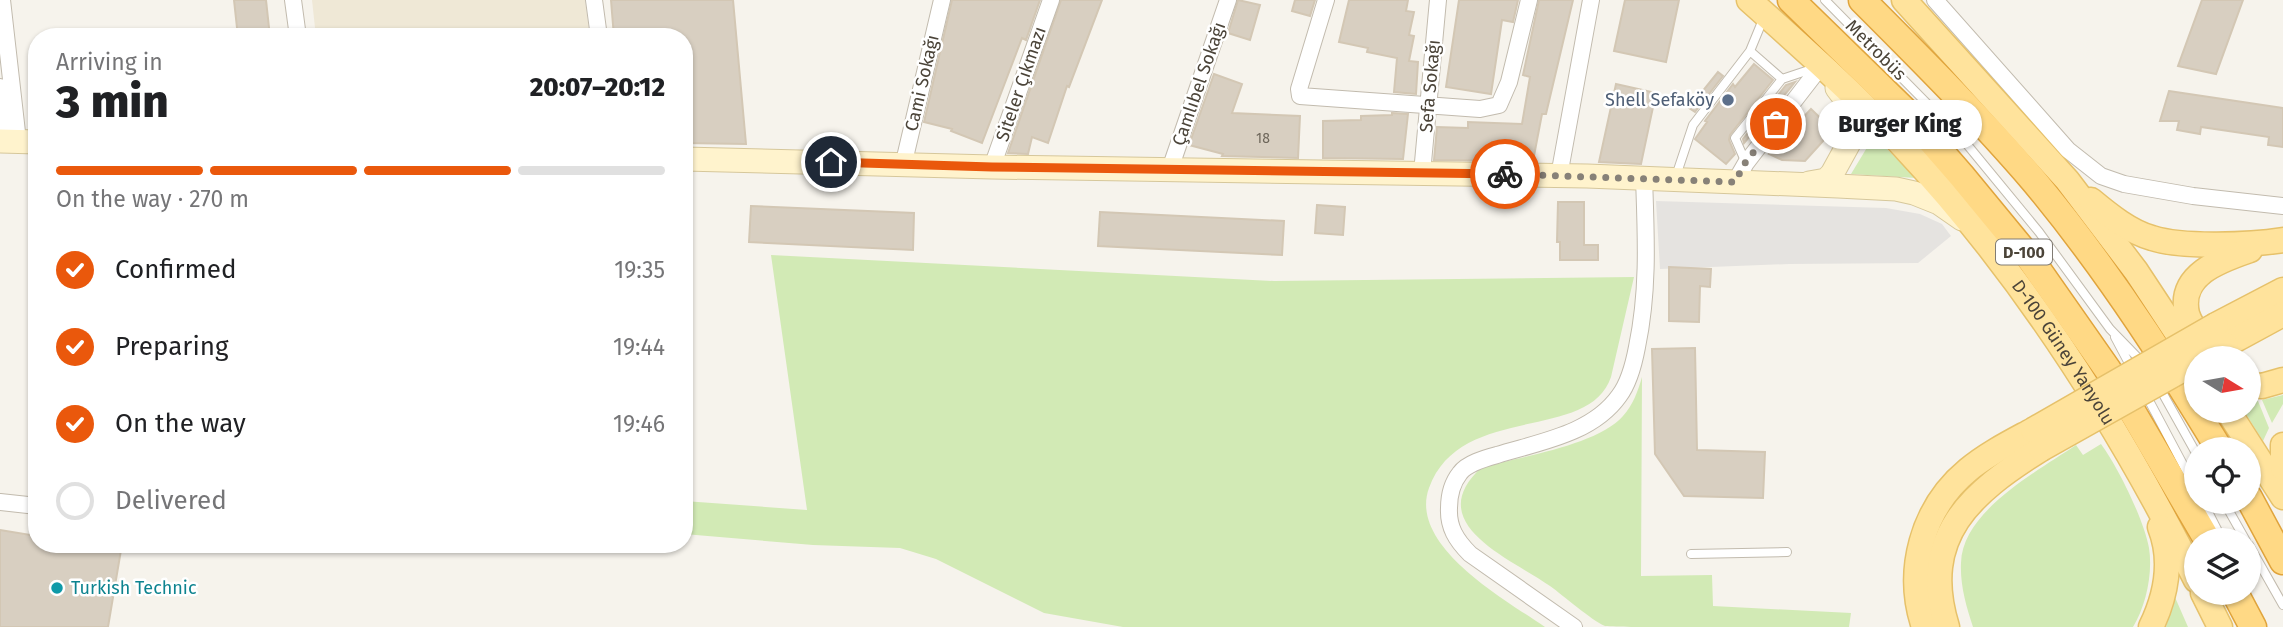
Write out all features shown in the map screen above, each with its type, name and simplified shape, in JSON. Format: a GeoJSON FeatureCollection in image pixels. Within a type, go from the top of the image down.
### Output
{"type":"FeatureCollection","features":[{"type":"Feature","properties":{"kind":"highway","name":"D-100"},"geometry":{"type":"LineString","coordinates":[[1791,0],[1906,113],[1970,185],[2031,260],[2108,370],[2200,528]]}},
{"type":"Feature","properties":{"kind":"highway","name":"D-100"},"geometry":{"type":"LineString","coordinates":[[1862,0],[1878,11],[2036,183],[2115,286],[2184,392]]}},
{"type":"Feature","properties":{"kind":"highway"},"geometry":{"type":"LineString","coordinates":[[2255,514],[2267,548]]}},
{"type":"Feature","properties":{"kind":"highway"},"geometry":{"type":"LineString","coordinates":[[2241,605],[2253,627]]}},
{"type":"Feature","properties":{"kind":"main road"},"geometry":{"type":"LineString","coordinates":[[1904,0],[2067,180],[2136,271],[2185,346]]}},
{"type":"Feature","properties":{"kind":"main road","name":"D-100 Güney Yanyolu"},"geometry":{"type":"LineString","coordinates":[[1757,7],[1839,80],[1904,146],[2025,293],[2082,377],[2126,449],[2184,556]]}},
{"type":"Feature","properties":{"kind":"main road"},"geometry":{"type":"LineString","coordinates":[[1792,184],[1826,180],[1841,161],[1854,134],[1854,112],[1821,66]]}},
{"type":"Feature","properties":{"kind":"main road"},"geometry":{"type":"LineString","coordinates":[[693,159],[902,166],[1675,179],[1740,172],[1792,184],[1905,191],[1939,203],[1970,224]]}},
{"type":"Feature","properties":{"kind":"main road"},"geometry":{"type":"LineString","coordinates":[[2067,180],[2101,208],[2136,232],[2151,238],[2172,243],[2202,244],[2277,241]]}},
{"type":"Feature","properties":{"kind":"main road"},"geometry":{"type":"LineString","coordinates":[[2218,343],[2188,315],[2186,299],[2196,275],[2210,266],[2277,241]]}},
{"type":"Feature","properties":{"kind":"main road"},"geometry":{"type":"LineString","coordinates":[[2218,343],[2283,290]]}},
{"type":"Feature","properties":{"kind":"main road"},"geometry":{"type":"LineString","coordinates":[[1947,627],[1942,609],[1941,558],[1954,525],[1960,514],[1980,493],[2037,439],[2218,343],[2283,314]]}},
{"type":"Feature","properties":{"kind":"main road"},"geometry":{"type":"LineString","coordinates":[[1924,627],[1918,601],[1918,554],[1935,508],[1952,485],[1969,469],[2184,368]]}},
{"type":"Feature","properties":{"kind":"main road"},"geometry":{"type":"LineString","coordinates":[[2261,386],[2283,380]]}},
{"type":"Feature","properties":{"kind":"main road"},"geometry":{"type":"LineString","coordinates":[[2236,424],[2283,497]]}},
{"type":"Feature","properties":{"kind":"main road"},"geometry":{"type":"LineString","coordinates":[[2283,445],[2283,468]]}},
{"type":"Feature","properties":{"kind":"main road"},"geometry":{"type":"LineString","coordinates":[[2126,449],[2162,533],[2167,552],[2167,573],[2162,599],[2151,627]]}},
{"type":"Feature","properties":{"kind":"main road"},"geometry":{"type":"LineString","coordinates":[[2209,605],[2220,627]]}},
{"type":"Feature","properties":{"kind":"street"},"geometry":{"type":"LineString","coordinates":[[2,0],[15,141]]}},
{"type":"Feature","properties":{"kind":"street"},"geometry":{"type":"LineString","coordinates":[[293,0],[297,28]]}},
{"type":"Feature","properties":{"kind":"street"},"geometry":{"type":"LineString","coordinates":[[594,0],[598,28]]}},
{"type":"Feature","properties":{"kind":"street","name":"Cami Sokağı"},"geometry":{"type":"LineString","coordinates":[[902,166],[942,0]]}},
{"type":"Feature","properties":{"kind":"street","name":"Siteler Çıkmazı"},"geometry":{"type":"LineString","coordinates":[[992,167],[1051,0]]}},
{"type":"Feature","properties":{"kind":"street","name":"Çamlıbel Sokağı"},"geometry":{"type":"LineString","coordinates":[[1170,169],[1228,0]]}},
{"type":"Feature","properties":{"kind":"street"},"geometry":{"type":"LineString","coordinates":[[1326,0],[1299,89],[1300,96],[1480,109],[1499,105],[1510,82],[1529,0]]}},
{"type":"Feature","properties":{"kind":"street","name":"Sefa Sokağı"},"geometry":{"type":"LineString","coordinates":[[1422,173],[1438,0]]}},
{"type":"Feature","properties":{"kind":"street"},"geometry":{"type":"LineString","coordinates":[[1559,176],[1591,0]]}},
{"type":"Feature","properties":{"kind":"street"},"geometry":{"type":"LineString","coordinates":[[1935,0],[2068,150],[2101,176],[2124,184],[2193,196],[2283,205]]}},
{"type":"Feature","properties":{"kind":"street"},"geometry":{"type":"LineString","coordinates":[[1740,172],[1821,66]]}},
{"type":"Feature","properties":{"kind":"street"},"geometry":{"type":"LineString","coordinates":[[0,87],[15,141]]}},
{"type":"Feature","properties":{"kind":"street"},"geometry":{"type":"LineString","coordinates":[[1574,627],[1458,542],[1448,521],[1449,494],[1461,471],[1482,459],[1551,439],[1588,424],[1606,411],[1621,395],[1633,365],[1644,315],[1647,263],[1644,178]]}},
{"type":"Feature","properties":{"kind":"street"},"geometry":{"type":"LineString","coordinates":[[0,502],[28,505]]}},
{"type":"Feature","properties":{"kind":"lane","name":"Metrobüs"},"geometry":{"type":"LineString","coordinates":[[1825,0],[1965,142],[2039,232],[2110,329],[2136,376]]}},
{"type":"Feature","properties":{"kind":"lane"},"geometry":{"type":"LineString","coordinates":[[1675,179],[1693,125],[1751,51],[1757,7]]}},
{"type":"Feature","properties":{"kind":"lane"},"geometry":{"type":"LineString","coordinates":[[1751,51],[1782,79]]}},
{"type":"Feature","properties":{"kind":"lane"},"geometry":{"type":"LineString","coordinates":[[1740,172],[1735,138],[1782,79],[1821,66]]}},
{"type":"Feature","properties":{"kind":"lane","name":"Metrobüs"},"geometry":{"type":"LineString","coordinates":[[2110,329],[2149,369]]}},
{"type":"Feature","properties":{"kind":"lane"},"geometry":{"type":"LineString","coordinates":[[2155,380],[2187,437]]}},
{"type":"Feature","properties":{"kind":"lane"},"geometry":{"type":"LineString","coordinates":[[2142,388],[2184,467]]}},
{"type":"Feature","properties":{"kind":"lane"},"geometry":{"type":"LineString","coordinates":[[2235,514],[2267,548],[2283,606]]}},
{"type":"Feature","properties":{"kind":"lane"},"geometry":{"type":"LineString","coordinates":[[1691,554],[1787,552]]}},
{"type":"Feature","properties":{"kind":"shaded area"},"geometry":{"type":"Polygon","coordinates":[[[312,0],[585,0],[589,28],[315,28],[312,0]]]}},
{"type":"Feature","properties":{"kind":"shaded area"},"geometry":{"type":"Polygon","coordinates":[[[1656,201],[1886,208],[1920,214],[1942,224],[1951,236],[1918,263],[1660,269],[1656,201]]]}},
{"type":"Feature","properties":{"kind":"green space"},"geometry":{"type":"Polygon","coordinates":[[[1874,136],[1916,178],[1851,174],[1874,136]]]}},
{"type":"Feature","properties":{"kind":"green space"},"geometry":{"type":"Polygon","coordinates":[[[771,255],[1274,281],[1634,277],[1611,377],[1598,397],[1578,410],[1494,432],[1467,444],[1445,461],[1429,488],[1426,510],[1433,530],[1446,550],[1464,569],[1545,627],[1123,627],[1044,613],[936,559],[900,548],[813,545],[693,535],[693,502],[807,510],[771,255]]]}},
{"type":"Feature","properties":{"kind":"green space"},"geometry":{"type":"Polygon","coordinates":[[[1642,377],[1641,576],[1712,575],[1713,606],[1851,613],[1849,627],[1605,626],[1478,537],[1466,522],[1461,505],[1465,487],[1482,467],[1557,449],[1596,435],[1623,416],[1637,393],[1642,377]]]}},
{"type":"Feature","properties":{"kind":"green space"},"geometry":{"type":"Polygon","coordinates":[[[2283,395],[2283,404],[2272,423],[2262,400],[2283,395]]]}},
{"type":"Feature","properties":{"kind":"green space"},"geometry":{"type":"Polygon","coordinates":[[[2261,408],[2269,428],[2263,441],[2252,424],[2261,424],[2261,408]]]}},
{"type":"Feature","properties":{"kind":"green space"},"geometry":{"type":"Polygon","coordinates":[[[2101,444],[2130,494],[2149,548],[2147,589],[2142,609],[2133,627],[1973,627],[1961,579],[1961,563],[1965,544],[1974,526],[2005,494],[2076,445],[2083,455],[2101,444]]]}},
{"type":"Feature","properties":{"kind":"green space"},"geometry":{"type":"Polygon","coordinates":[[[2174,595],[2188,627],[2166,627],[2174,595]]]}},
{"type":"Feature","properties":{"kind":"building"},"geometry":{"type":"Polygon","coordinates":[[[234,0],[266,0],[269,28],[237,28],[234,0]]]}},
{"type":"Feature","properties":{"kind":"building"},"geometry":{"type":"Polygon","coordinates":[[[611,0],[733,0],[746,144],[693,143],[693,28],[613,28],[611,0]]]}},
{"type":"Feature","properties":{"kind":"building"},"geometry":{"type":"Polygon","coordinates":[[[952,0],[1040,0],[1026,40],[1022,38],[982,143],[951,131],[952,129],[924,122],[952,0]]]}},
{"type":"Feature","properties":{"kind":"building"},"geometry":{"type":"Polygon","coordinates":[[[1061,0],[1102,0],[1069,87],[1067,86],[1048,143],[1032,137],[1028,154],[1008,153],[1061,0]]]}},
{"type":"Feature","properties":{"kind":"building"},"geometry":{"type":"Polygon","coordinates":[[[1238,0],[1260,5],[1250,40],[1228,33],[1238,0]]]}},
{"type":"Feature","properties":{"kind":"building"},"geometry":{"type":"Polygon","coordinates":[[[1295,0],[1315,0],[1310,16],[1292,11],[1295,0]]]}},
{"type":"Feature","properties":{"kind":"building"},"geometry":{"type":"Polygon","coordinates":[[[1349,0],[1408,0],[1406,11],[1414,12],[1409,35],[1414,36],[1409,61],[1418,62],[1416,94],[1394,92],[1397,58],[1367,52],[1368,48],[1339,42],[1349,0]]]}},
{"type":"Feature","properties":{"kind":"building"},"geometry":{"type":"Polygon","coordinates":[[[1459,0],[1518,0],[1513,22],[1502,20],[1491,94],[1446,87],[1459,0]]]}},
{"type":"Feature","properties":{"kind":"building"},"geometry":{"type":"Polygon","coordinates":[[[1539,0],[1573,0],[1546,114],[1542,114],[1533,161],[1434,160],[1437,127],[1468,128],[1468,122],[1522,124],[1530,77],[1523,75],[1539,0]]]}},
{"type":"Feature","properties":{"kind":"building"},"geometry":{"type":"Polygon","coordinates":[[[1625,0],[1679,0],[1666,62],[1614,51],[1625,0]]]}},
{"type":"Feature","properties":{"kind":"building"},"geometry":{"type":"Polygon","coordinates":[[[2202,0],[2243,0],[2216,74],[2178,66],[2202,0]]]}},
{"type":"Feature","properties":{"kind":"building"},"geometry":{"type":"Polygon","coordinates":[[[1754,64],[1773,80],[1730,135],[1729,140],[1735,154],[1726,164],[1695,139],[1733,84],[1735,87],[1754,64]]]}},
{"type":"Feature","properties":{"kind":"building"},"geometry":{"type":"Polygon","coordinates":[[[1718,72],[1723,76],[1695,112],[1689,108],[1718,72]]]}},
{"type":"Feature","properties":{"kind":"building"},"geometry":{"type":"Polygon","coordinates":[[[1214,74],[1242,84],[1232,113],[1300,116],[1298,158],[1222,156],[1223,154],[1189,145],[1214,74]]]}},
{"type":"Feature","properties":{"kind":"building"},"geometry":{"type":"Polygon","coordinates":[[[1795,82],[1744,143],[1743,139],[1786,85],[1795,82]]]}},
{"type":"Feature","properties":{"kind":"building"},"geometry":{"type":"Polygon","coordinates":[[[1616,84],[1656,93],[1641,164],[1599,162],[1616,84]]]}},
{"type":"Feature","properties":{"kind":"building"},"geometry":{"type":"Polygon","coordinates":[[[2169,91],[2283,108],[2283,147],[2268,145],[2269,137],[2201,127],[2200,134],[2177,130],[2179,121],[2160,121],[2169,91]]]}},
{"type":"Feature","properties":{"kind":"building"},"geometry":{"type":"Polygon","coordinates":[[[1811,109],[1833,130],[1805,161],[1782,160],[1769,154],[1811,109]]]}},
{"type":"Feature","properties":{"kind":"building"},"geometry":{"type":"Polygon","coordinates":[[[1408,114],[1403,159],[1323,158],[1323,121],[1361,120],[1361,116],[1408,114]]]}},
{"type":"Feature","properties":{"kind":"building"},"geometry":{"type":"Polygon","coordinates":[[[1558,202],[1584,202],[1584,245],[1598,245],[1598,260],[1560,260],[1560,242],[1557,242],[1558,202]]]}},
{"type":"Feature","properties":{"kind":"building"},"geometry":{"type":"Polygon","coordinates":[[[1317,205],[1345,207],[1343,235],[1315,233],[1317,205]]]}},
{"type":"Feature","properties":{"kind":"building"},"geometry":{"type":"Polygon","coordinates":[[[751,206],[914,213],[913,250],[749,242],[751,206]]]}},
{"type":"Feature","properties":{"kind":"building"},"geometry":{"type":"Polygon","coordinates":[[[1100,212],[1284,221],[1282,255],[1098,246],[1100,212]]]}},
{"type":"Feature","properties":{"kind":"building"},"geometry":{"type":"Polygon","coordinates":[[[1669,267],[1711,269],[1710,287],[1700,286],[1699,322],[1669,321],[1669,267]]]}},
{"type":"Feature","properties":{"kind":"building"},"geometry":{"type":"Polygon","coordinates":[[[1695,348],[1697,450],[1765,452],[1763,498],[1684,496],[1655,454],[1652,349],[1695,348]]]}},
{"type":"Feature","properties":{"kind":"building","name":"Turkish Technic"},"geometry":{"type":"Polygon","coordinates":[[[0,530],[28,535],[28,553],[120,553],[108,627],[0,627],[0,530]]]}},
{"type":"Feature","properties":{"kind":"way so far"},"geometry":{"type":"LineString","coordinates":[[1505,174],[1735,182],[1745,163],[1776,124]]}},
{"type":"Feature","properties":{"kind":"place","name":"Shell Sefaköy"},"geometry":{"type":"Point","coordinates":[1728,100]}},
{"type":"Feature","properties":{"kind":"place","name":"Burger King"},"geometry":{"type":"Point","coordinates":[1776,124]}},
{"type":"Feature","properties":{"kind":"place","name":"Turkish Technic"},"geometry":{"type":"Point","coordinates":[57,588]}},
{"type":"Feature","properties":{"kind":"route"},"geometry":{"type":"LineString","coordinates":[[831,162],[902,166],[1505,174]]}}]}
